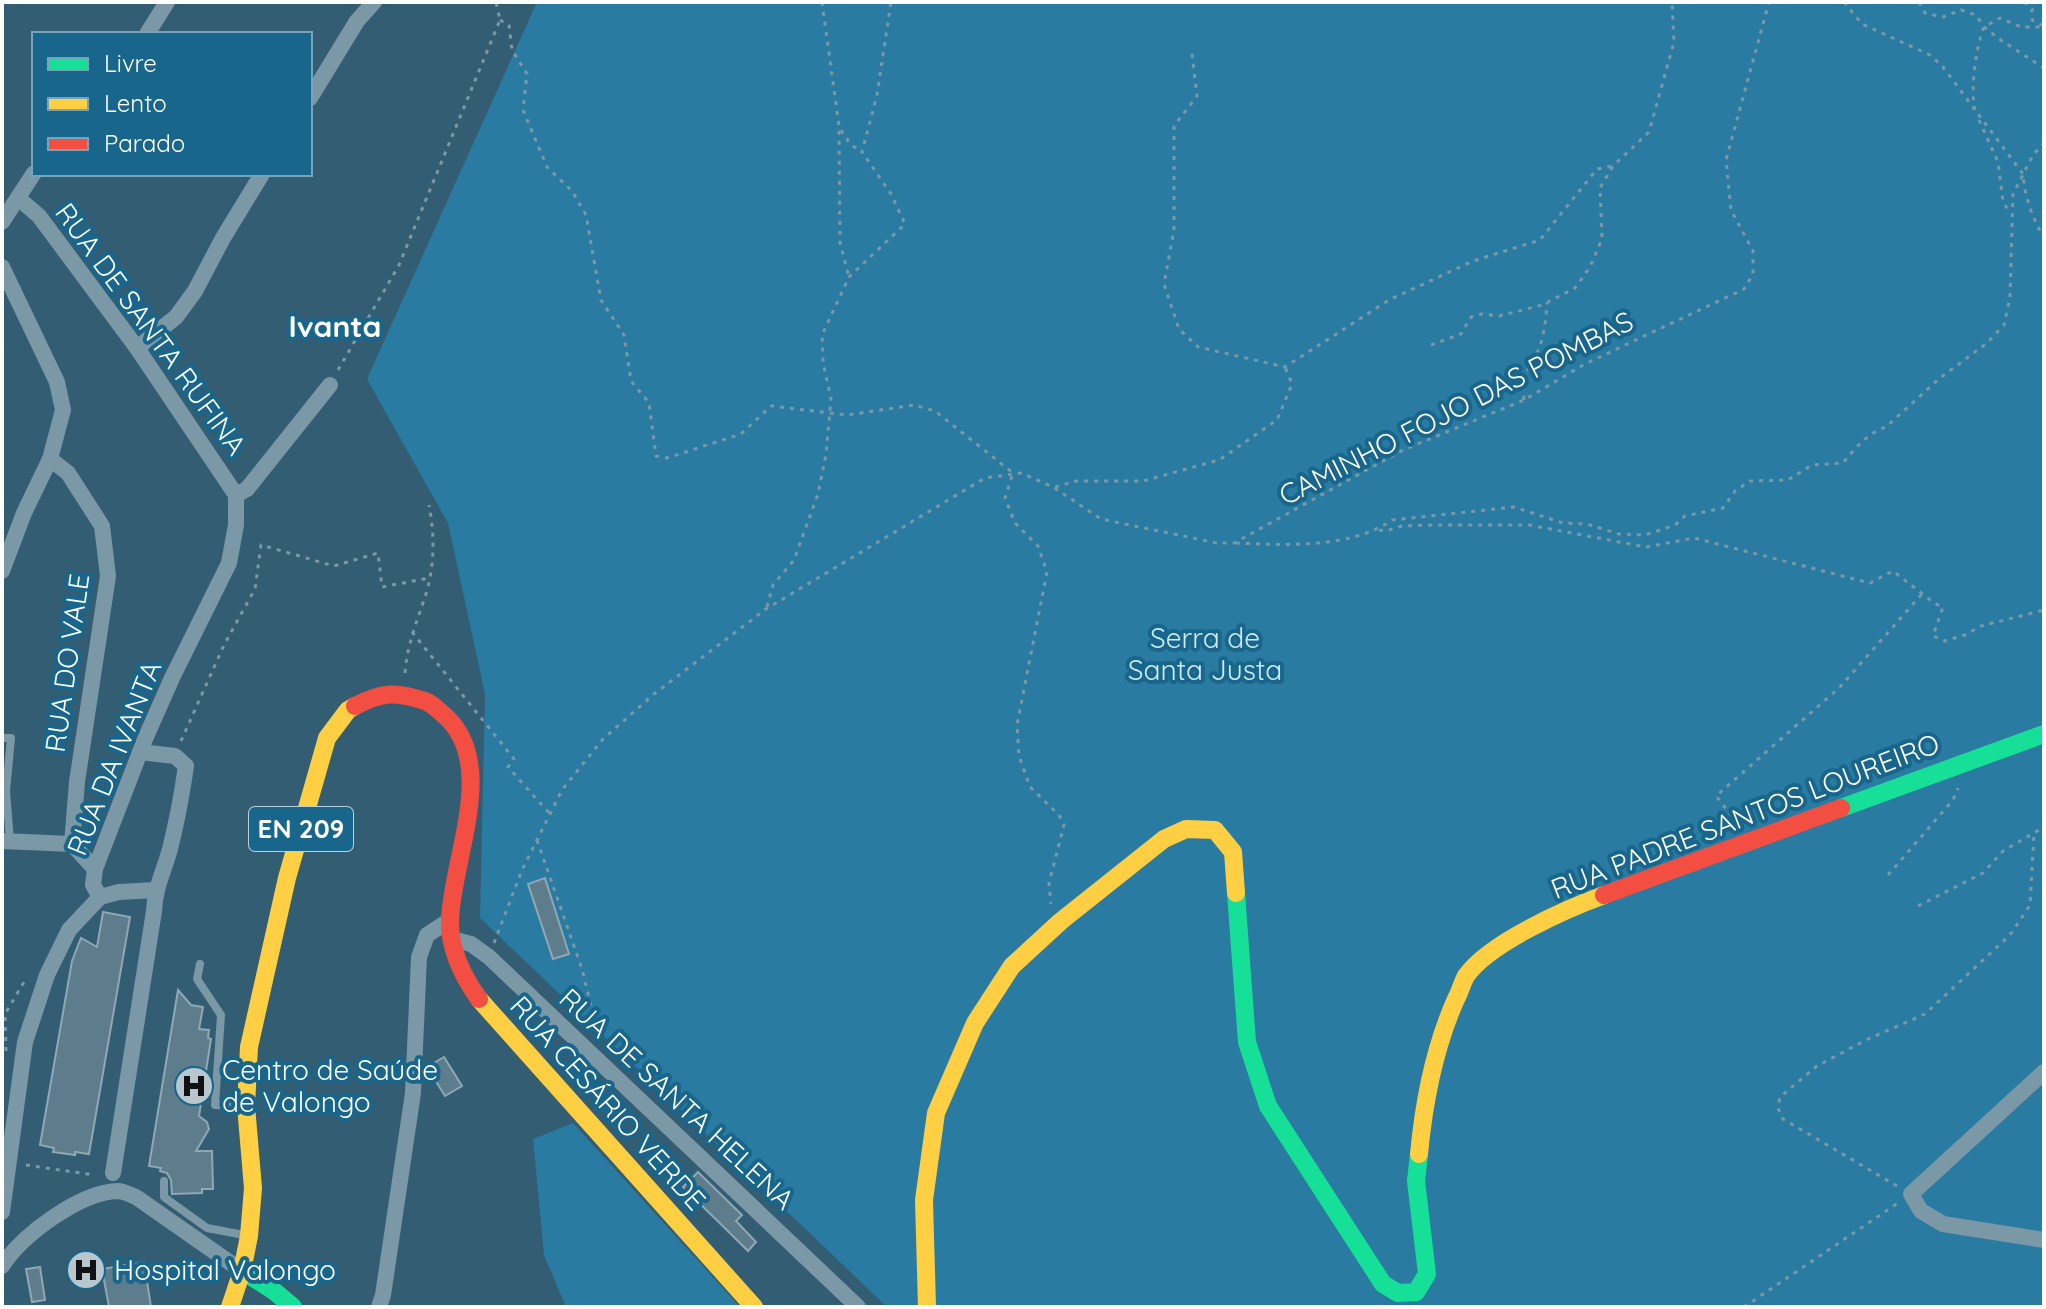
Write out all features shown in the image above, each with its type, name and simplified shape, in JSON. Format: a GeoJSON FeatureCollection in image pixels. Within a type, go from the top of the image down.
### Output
{"type":"FeatureCollection","features":[{"type":"Feature","properties":{"kind":"street"},"geometry":{"type":"LineString","coordinates":[[148,32],[167,2]]}},
{"type":"Feature","properties":{"kind":"street"},"geometry":{"type":"LineString","coordinates":[[312,95],[357,21],[374,2]]}},
{"type":"Feature","properties":{"kind":"street"},"geometry":{"type":"LineString","coordinates":[[2,222],[32,176]]}},
{"type":"Feature","properties":{"kind":"street"},"geometry":{"type":"LineString","coordinates":[[137,348],[176,317],[195,291],[261,176]]}},
{"type":"Feature","properties":{"kind":"street","name":"RUA DE SANTA RUFINA"},"geometry":{"type":"LineString","coordinates":[[18,198],[39,216],[137,348],[236,495]]}},
{"type":"Feature","properties":{"kind":"street"},"geometry":{"type":"LineString","coordinates":[[2,267],[57,382],[63,410],[50,459],[24,513],[2,571]]}},
{"type":"Feature","properties":{"kind":"street"},"geometry":{"type":"LineString","coordinates":[[236,495],[247,489],[330,385]]}},
{"type":"Feature","properties":{"kind":"street","name":"RUA DO VALE"},"geometry":{"type":"LineString","coordinates":[[50,459],[68,473],[102,526],[108,576],[77,782],[72,844]]}},
{"type":"Feature","properties":{"kind":"street","name":"RUA DA IVANTA"},"geometry":{"type":"LineString","coordinates":[[2,1212],[25,1042],[33,1011],[69,930],[100,897],[93,885],[95,869],[172,678],[229,563],[236,525],[236,495]]}},
{"type":"Feature","properties":{"kind":"street","name":"RUA CESÁRIO VERDE"},"geometry":{"type":"LineString","coordinates":[[404,694],[430,703],[453,723],[467,749],[472,778],[450,920],[454,954],[467,982],[487,1011],[754,1307]]}},
{"type":"Feature","properties":{"kind":"street","name":"EN 209"},"geometry":{"type":"LineString","coordinates":[[230,1307],[249,1236],[253,1188],[246,1106],[249,1047],[287,878],[327,738],[348,710],[377,695],[404,694]]}},
{"type":"Feature","properties":{"kind":"street","name":"RUA PADRE SANTOS LOUREIRO"},"geometry":{"type":"LineString","coordinates":[[927,1307],[924,1200],[936,1113],[975,1023],[1012,966],[1061,921],[1164,839],[1186,829],[1215,830],[1233,852],[1247,1042],[1268,1106],[1383,1284],[1402,1296],[1416,1292],[1427,1274],[1416,1181],[1423,1108],[1444,1026],[1467,975],[1502,944],[1583,903],[2044,734]]}},
{"type":"Feature","properties":{"kind":"street"},"geometry":{"type":"LineString","coordinates":[[113,1173],[155,890],[162,878],[181,802],[186,766],[175,756],[143,745]]}},
{"type":"Feature","properties":{"kind":"street"},"geometry":{"type":"LineString","coordinates":[[6,841],[72,844],[95,869]]}},
{"type":"Feature","properties":{"kind":"street"},"geometry":{"type":"LineString","coordinates":[[100,897],[123,891],[155,890]]}},
{"type":"Feature","properties":{"kind":"street"},"geometry":{"type":"LineString","coordinates":[[379,1307],[413,1093],[419,957],[427,935],[450,920]]}},
{"type":"Feature","properties":{"kind":"street","name":"RUA DE SANTA HELENA"},"geometry":{"type":"LineString","coordinates":[[452,939],[471,944],[489,957],[858,1307]]}},
{"type":"Feature","properties":{"kind":"street"},"geometry":{"type":"LineString","coordinates":[[2044,1072],[1911,1194],[1921,1211],[1943,1224],[2044,1240]]}},
{"type":"Feature","properties":{"kind":"street"},"geometry":{"type":"LineString","coordinates":[[2,1266],[39,1229],[66,1209],[96,1196],[120,1191],[136,1197],[293,1307]]}},
{"type":"Feature","properties":{"kind":"lane"},"geometry":{"type":"LineString","coordinates":[[2,738],[11,738],[6,791],[6,841]]}},
{"type":"Feature","properties":{"kind":"lane"},"geometry":{"type":"LineString","coordinates":[[200,964],[197,979],[221,1015],[215,1105],[246,1106]]}},
{"type":"Feature","properties":{"kind":"lane"},"geometry":{"type":"LineString","coordinates":[[164,1181],[164,1197],[207,1228],[249,1236]]}},
{"type":"Feature","properties":{"kind":"path"},"geometry":{"type":"LineString","coordinates":[[330,385],[399,265],[500,20],[496,2]]}},
{"type":"Feature","properties":{"kind":"path"},"geometry":{"type":"LineString","coordinates":[[822,2],[839,126],[840,243],[849,277]]}},
{"type":"Feature","properties":{"kind":"path"},"geometry":{"type":"LineString","coordinates":[[862,152],[877,95],[891,2]]}},
{"type":"Feature","properties":{"kind":"path"},"geometry":{"type":"LineString","coordinates":[[1431,345],[1461,334],[1471,317],[1482,314],[1499,316],[1547,303],[1575,288],[1590,267],[1602,239],[1600,188],[1613,166],[1649,132],[1674,42],[1672,2]]}},
{"type":"Feature","properties":{"kind":"path","name":"CAMINHO FOJO DAS POMBAS"},"geometry":{"type":"LineString","coordinates":[[1234,543],[1403,450],[1524,400],[1585,364],[1744,289],[1753,274],[1753,251],[1731,210],[1726,160],[1769,2]]}},
{"type":"Feature","properties":{"kind":"path"},"geometry":{"type":"LineString","coordinates":[[1844,2],[1862,24],[1930,55],[1943,67],[2023,174],[2024,192],[2044,238]]}},
{"type":"Feature","properties":{"kind":"path"},"geometry":{"type":"LineString","coordinates":[[1919,2],[1925,13],[1943,17],[1961,10],[1976,15],[1984,27],[2044,68]]}},
{"type":"Feature","properties":{"kind":"path"},"geometry":{"type":"LineString","coordinates":[[2024,2],[2032,9],[2032,20],[2044,27]]}},
{"type":"Feature","properties":{"kind":"path"},"geometry":{"type":"LineString","coordinates":[[2010,214],[2003,201],[1998,162],[1975,113],[1972,99],[1979,39],[1984,27],[2000,18],[2021,27],[2044,27]]}},
{"type":"Feature","properties":{"kind":"path"},"geometry":{"type":"LineString","coordinates":[[500,20],[509,25],[512,50],[527,74],[523,110],[547,167],[572,191],[586,215],[601,300],[624,335],[631,381],[649,403],[656,456],[667,458],[741,434],[771,406],[847,415],[914,405],[935,411],[1013,473]]}},
{"type":"Feature","properties":{"kind":"path"},"geometry":{"type":"LineString","coordinates":[[1192,54],[1197,96],[1174,126],[1174,230],[1164,284],[1179,329],[1198,347],[1285,367],[1389,300],[1473,261],[1540,240],[1597,169],[1613,166]]}},
{"type":"Feature","properties":{"kind":"path"},"geometry":{"type":"LineString","coordinates":[[766,609],[773,585],[794,560],[818,494],[826,454],[831,399],[823,362],[822,335],[849,277],[905,224],[891,194],[862,152],[851,145],[839,126]]}},
{"type":"Feature","properties":{"kind":"path"},"geometry":{"type":"LineString","coordinates":[[489,957],[522,870],[562,790],[603,739],[654,694],[766,609],[985,478],[1021,473],[1053,487],[1101,519],[1217,543],[1308,546],[1378,529],[1392,520],[1514,507],[1563,523],[1587,524],[1619,534],[1645,535],[1675,525],[1685,516],[1723,508],[1735,491],[1750,481],[1788,480],[1812,465],[1843,463],[1875,431],[1886,427],[1940,378],[1987,343],[2004,325],[2010,297],[2010,214],[2014,191],[2033,155],[2044,143]]}},
{"type":"Feature","properties":{"kind":"path"},"geometry":{"type":"LineString","coordinates":[[1524,400],[1522,379],[1538,351],[1547,303]]}},
{"type":"Feature","properties":{"kind":"path"},"geometry":{"type":"LineString","coordinates":[[1053,487],[1076,481],[1143,481],[1219,460],[1277,420],[1292,384],[1285,367]]}},
{"type":"Feature","properties":{"kind":"path"},"geometry":{"type":"LineString","coordinates":[[1013,473],[1005,498],[1015,523],[1038,546],[1047,572],[1017,725],[1019,756],[1030,787],[1059,815],[1064,825],[1049,883],[1051,903],[1061,921]]}},
{"type":"Feature","properties":{"kind":"path"},"geometry":{"type":"LineString","coordinates":[[404,694],[412,632],[425,599],[429,578],[434,535],[429,505]]}},
{"type":"Feature","properties":{"kind":"path"},"geometry":{"type":"LineString","coordinates":[[1378,529],[1529,525],[1646,547],[1694,538],[1870,583],[1893,571],[1943,607],[1935,637],[1945,641],[1981,626],[2044,610]]}},
{"type":"Feature","properties":{"kind":"path"},"geometry":{"type":"LineString","coordinates":[[175,756],[224,645],[255,589],[261,545],[334,566],[378,553],[382,587],[429,578]]}},
{"type":"Feature","properties":{"kind":"path"},"geometry":{"type":"LineString","coordinates":[[1745,833],[1716,796],[1839,688],[1922,594]]}},
{"type":"Feature","properties":{"kind":"path"},"geometry":{"type":"LineString","coordinates":[[412,632],[514,759],[508,767],[550,814]]}},
{"type":"Feature","properties":{"kind":"path"},"geometry":{"type":"LineString","coordinates":[[1888,875],[1953,800],[1958,787]]}},
{"type":"Feature","properties":{"kind":"path"},"geometry":{"type":"LineString","coordinates":[[1918,906],[1983,873],[2003,851],[2044,827]]}},
{"type":"Feature","properties":{"kind":"path"},"geometry":{"type":"LineString","coordinates":[[1744,1307],[1911,1194],[1783,1119],[1778,1108],[1780,1097],[1817,1066],[1925,1014],[2010,935],[2030,905],[2034,833]]}},
{"type":"Feature","properties":{"kind":"path"},"geometry":{"type":"LineString","coordinates":[[537,840],[582,969],[599,1039]]}},
{"type":"Feature","properties":{"kind":"path"},"geometry":{"type":"LineString","coordinates":[[8,1173],[94,1175]]}},
{"type":"Feature","properties":{"kind":"green space","name":"Serra de Santa Justa"},"geometry":{"type":"Polygon","coordinates":[[[537,2],[2044,2],[2044,1307],[887,1307],[480,918],[485,694],[448,523],[367,379],[537,2]]]}},
{"type":"Feature","properties":{"kind":"green space"},"geometry":{"type":"Polygon","coordinates":[[[573,1123],[740,1307],[566,1307],[544,1255],[533,1139],[573,1123]]]}},
{"type":"Feature","properties":{"kind":"building"},"geometry":{"type":"Polygon","coordinates":[[[545,878],[569,954],[553,959],[528,884],[545,878]]]}},
{"type":"Feature","properties":{"kind":"building"},"geometry":{"type":"Polygon","coordinates":[[[103,912],[130,917],[89,1154],[53,1152],[54,1148],[40,1145],[72,961],[81,938],[97,947],[103,912]]]}},
{"type":"Feature","properties":{"kind":"building"},"geometry":{"type":"Polygon","coordinates":[[[178,990],[191,1005],[203,1007],[199,1029],[209,1030],[208,1038],[211,1039],[199,1116],[207,1122],[209,1129],[196,1151],[212,1151],[213,1189],[202,1189],[202,1193],[172,1194],[167,1173],[160,1171],[161,1168],[149,1166],[178,990]]]}},
{"type":"Feature","properties":{"kind":"building"},"geometry":{"type":"Polygon","coordinates":[[[444,1057],[462,1086],[445,1096],[427,1067],[444,1057]]]}},
{"type":"Feature","properties":{"kind":"building"},"geometry":{"type":"Polygon","coordinates":[[[698,1172],[742,1215],[736,1221],[756,1242],[748,1251],[683,1187],[698,1172]]]}},
{"type":"Feature","properties":{"kind":"building"},"geometry":{"type":"Polygon","coordinates":[[[144,1262],[151,1307],[109,1307],[102,1269],[144,1262]]]}},
{"type":"Feature","properties":{"kind":"building"},"geometry":{"type":"Polygon","coordinates":[[[40,1267],[45,1300],[32,1302],[26,1269],[40,1267]]]}},
{"type":"Feature","properties":{"kind":"traffic: fast"},"geometry":{"type":"LineString","coordinates":[[1841,808],[2044,734]]}},
{"type":"Feature","properties":{"kind":"traffic: fast"},"geometry":{"type":"LineString","coordinates":[[1236,893],[1247,1042],[1268,1106],[1383,1284],[1398,1293],[1416,1292],[1427,1274],[1416,1181],[1419,1154]]}},
{"type":"Feature","properties":{"kind":"traffic: fast"},"geometry":{"type":"LineString","coordinates":[[242,1271],[293,1307]]}},
{"type":"Feature","properties":{"kind":"traffic: slow"},"geometry":{"type":"LineString","coordinates":[[230,1307],[249,1236],[253,1188],[246,1106],[249,1047],[287,878],[327,738],[348,710],[355,706]]}},
{"type":"Feature","properties":{"kind":"traffic: slow"},"geometry":{"type":"LineString","coordinates":[[927,1307],[924,1200],[936,1113],[975,1023],[1012,966],[1061,921],[1164,839],[1186,829],[1215,830],[1233,852],[1236,893]]}},
{"type":"Feature","properties":{"kind":"traffic: slow"},"geometry":{"type":"LineString","coordinates":[[1419,1154],[1436,1056],[1466,976],[1492,951],[1510,940],[1550,918],[1604,895]]}},
{"type":"Feature","properties":{"kind":"traffic: slow"},"geometry":{"type":"LineString","coordinates":[[479,999],[754,1307]]}},
{"type":"Feature","properties":{"kind":"traffic: jam"},"geometry":{"type":"LineString","coordinates":[[355,706],[389,694],[415,698],[435,707],[460,735],[468,759],[471,785],[450,931],[458,961],[479,999]]}},
{"type":"Feature","properties":{"kind":"traffic: jam"},"geometry":{"type":"LineString","coordinates":[[1604,895],[1841,808]]}},
{"type":"Feature","properties":{"kind":"place","name":"Centro de Saúde de Valongo"},"geometry":{"type":"Point","coordinates":[194,1086]}},
{"type":"Feature","properties":{"kind":"place","name":"Hospital Valongo"},"geometry":{"type":"Point","coordinates":[86,1270]}},
{"type":"Feature","properties":{"kind":"district","name":"Ivanta"},"geometry":{"type":"Point","coordinates":[335,327]}}]}
